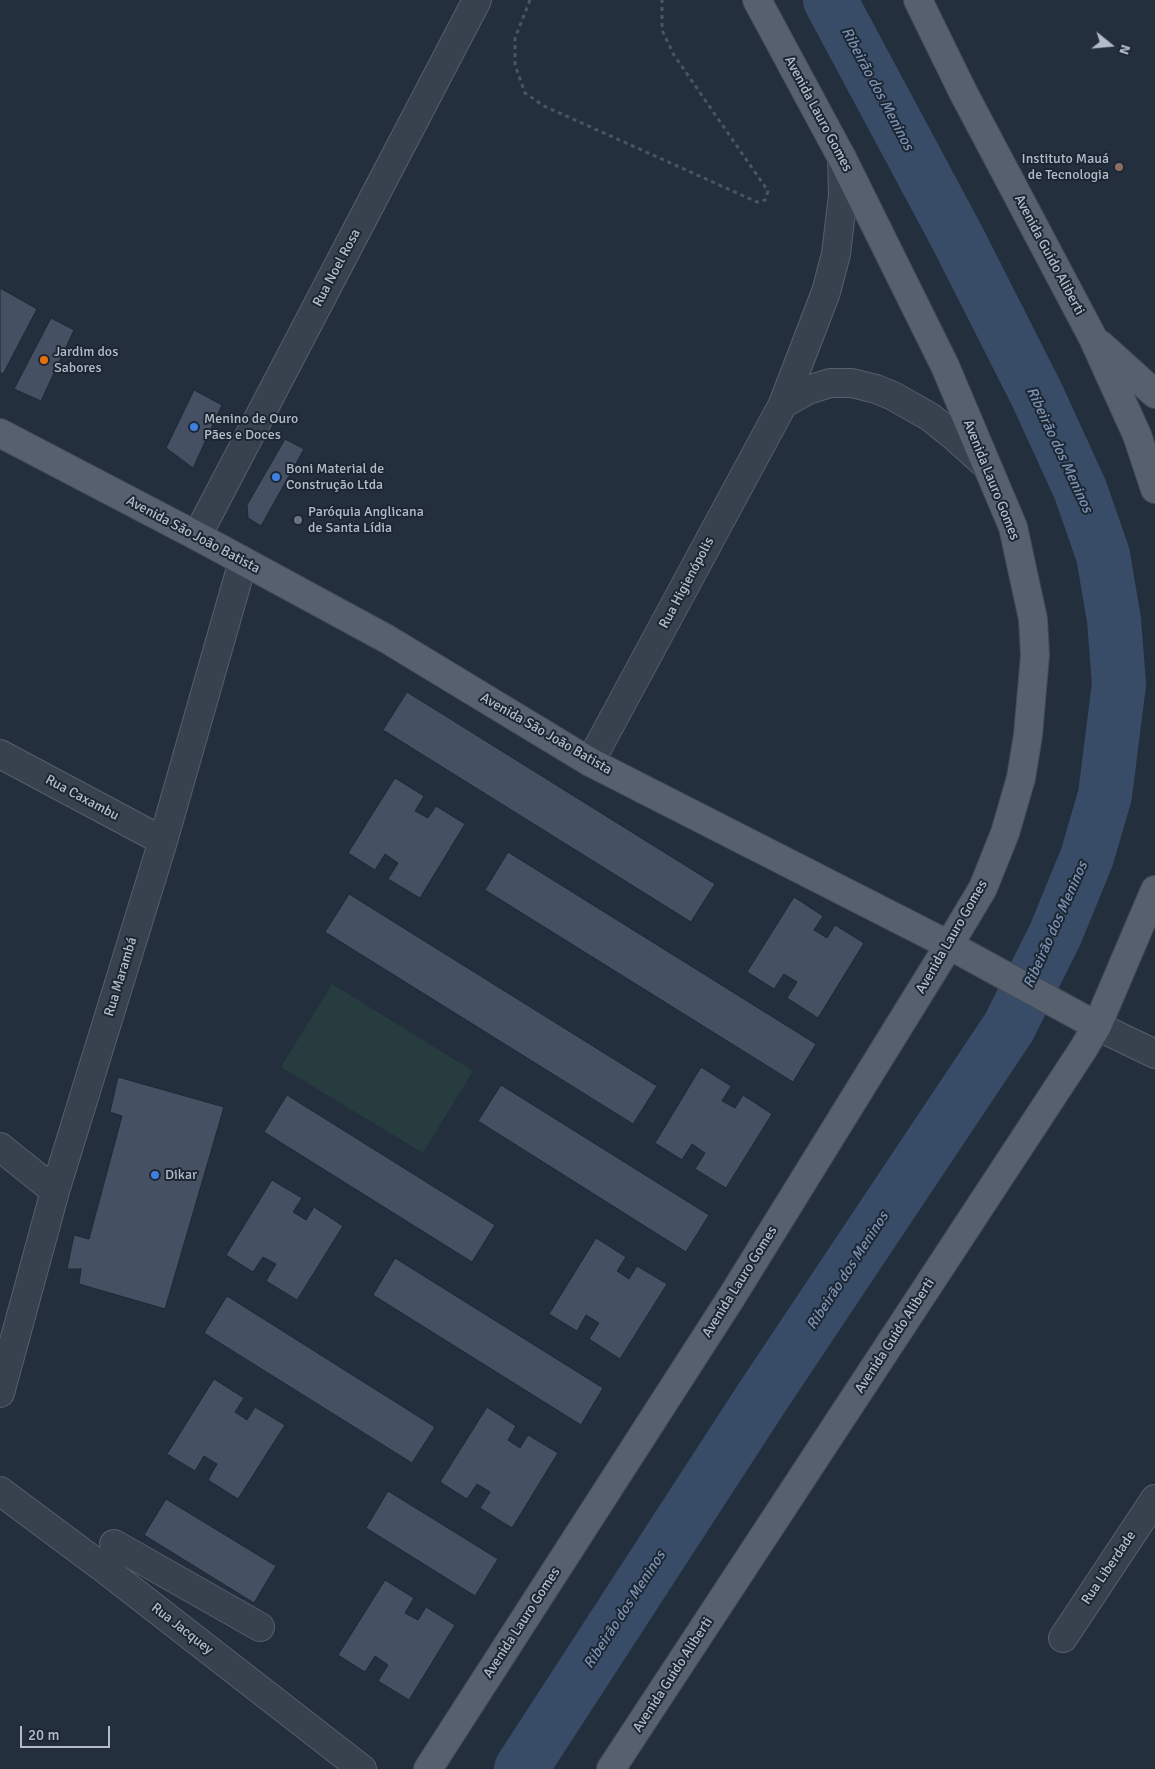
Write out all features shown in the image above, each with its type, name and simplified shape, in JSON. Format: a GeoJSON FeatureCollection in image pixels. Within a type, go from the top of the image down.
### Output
{"type":"FeatureCollection","features":[{"type":"Feature","properties":{"kind":"main road","name":"Avenida Lauro Gomes"},"geometry":{"type":"LineString","coordinates":[[428,1769],[731,1298],[949,945],[983,888],[1005,833],[1021,778],[1028,735],[1035,655],[1033,619],[1013,528],[945,366],[842,158],[757,0]]}},
{"type":"Feature","properties":{"kind":"main road","name":"Avenida Guido Aliberti"},"geometry":{"type":"LineString","coordinates":[[918,0],[964,92],[1146,437],[1155,489]]}},
{"type":"Feature","properties":{"kind":"main road"},"geometry":{"type":"LineString","coordinates":[[1093,338],[1155,394]]}},
{"type":"Feature","properties":{"kind":"main road","name":"Avenida São João Batista"},"geometry":{"type":"LineString","coordinates":[[0,433],[197,536],[387,639],[590,762],[949,945],[1096,1026]]}},
{"type":"Feature","properties":{"kind":"main road","name":"Avenida Guido Aliberti"},"geometry":{"type":"LineString","coordinates":[[611,1769],[1082,1051],[1096,1026],[1155,890]]}},
{"type":"Feature","properties":{"kind":"street","name":"Rua Noel Rosa"},"geometry":{"type":"LineString","coordinates":[[197,536],[477,0]]}},
{"type":"Feature","properties":{"kind":"street","name":"Rua Higienópolis"},"geometry":{"type":"LineString","coordinates":[[590,762],[783,404],[826,292],[836,254],[843,195],[842,158]]}},
{"type":"Feature","properties":{"kind":"street"},"geometry":{"type":"LineString","coordinates":[[783,404],[808,390],[830,383],[852,383],[876,389],[893,396],[930,417],[985,464]]}},
{"type":"Feature","properties":{"kind":"street","name":"Rua Marambá"},"geometry":{"type":"LineString","coordinates":[[0,1392],[55,1191],[164,841],[243,561]]}},
{"type":"Feature","properties":{"kind":"street","name":"Rua Caxambu"},"geometry":{"type":"LineString","coordinates":[[0,754],[164,841]]}},
{"type":"Feature","properties":{"kind":"street"},"geometry":{"type":"LineString","coordinates":[[1096,1026],[1155,1054]]}},
{"type":"Feature","properties":{"kind":"street"},"geometry":{"type":"LineString","coordinates":[[0,1147],[55,1191]]}},
{"type":"Feature","properties":{"kind":"street","name":"Rua Jacquey"},"geometry":{"type":"LineString","coordinates":[[0,1491],[106,1570],[362,1769]]}},
{"type":"Feature","properties":{"kind":"street","name":"Rua Liberdade"},"geometry":{"type":"LineString","coordinates":[[1063,1638],[1155,1499]]}},
{"type":"Feature","properties":{"kind":"street"},"geometry":{"type":"LineString","coordinates":[[114,1544],[260,1627]]}},
{"type":"Feature","properties":{"kind":"path"},"geometry":{"type":"LineString","coordinates":[[530,0],[515,38],[515,65],[525,93],[544,106],[757,202],[765,200],[768,191],[674,55],[662,30],[662,0]]}},
{"type":"Feature","properties":{"kind":"green space"},"geometry":{"type":"Polygon","coordinates":[[[332,984],[473,1071],[423,1153],[281,1067],[332,984]]]}},
{"type":"Feature","properties":{"kind":"building"},"geometry":{"type":"Polygon","coordinates":[[[0,288],[37,309],[3,374],[0,372],[0,288]]]}},
{"type":"Feature","properties":{"kind":"building","name":"Jardim dos Sabores"},"geometry":{"type":"Polygon","coordinates":[[[51,318],[74,330],[41,401],[14,389],[51,318]]]}},
{"type":"Feature","properties":{"kind":"building","name":"Menino de Ouro Pães e Doces"},"geometry":{"type":"Polygon","coordinates":[[[194,390],[222,405],[193,468],[166,448],[194,390]]]}},
{"type":"Feature","properties":{"kind":"building","name":"Boni Material de Construção Ltda"},"geometry":{"type":"Polygon","coordinates":[[[285,439],[304,449],[261,526],[248,518],[247,505],[285,439]]]}},
{"type":"Feature","properties":{"kind":"building"},"geometry":{"type":"Polygon","coordinates":[[[407,692],[715,884],[691,922],[383,730],[407,692]]]}},
{"type":"Feature","properties":{"kind":"building"},"geometry":{"type":"Polygon","coordinates":[[[395,778],[424,796],[415,811],[428,818],[436,806],[465,824],[420,898],[388,879],[398,863],[385,854],[375,870],[348,853],[395,778]]]}},
{"type":"Feature","properties":{"kind":"building"},"geometry":{"type":"Polygon","coordinates":[[[508,852],[816,1044],[793,1082],[485,890],[508,852]]]}},
{"type":"Feature","properties":{"kind":"building"},"geometry":{"type":"Polygon","coordinates":[[[349,894],[657,1086],[633,1124],[325,932],[349,894]]]}},
{"type":"Feature","properties":{"kind":"building"},"geometry":{"type":"Polygon","coordinates":[[[794,897],[823,916],[814,930],[827,938],[835,925],[864,943],[818,1018],[787,998],[797,982],[784,974],[774,989],[747,972],[794,897]]]}},
{"type":"Feature","properties":{"kind":"building"},"geometry":{"type":"Polygon","coordinates":[[[701,1067],[731,1086],[722,1101],[735,1108],[743,1095],[772,1114],[726,1188],[695,1169],[705,1153],[692,1144],[682,1160],[655,1143],[701,1067]]]}},
{"type":"Feature","properties":{"kind":"building","name":"Dikar"},"geometry":{"type":"Polygon","coordinates":[[[118,1077],[224,1107],[165,1309],[79,1284],[81,1269],[67,1269],[74,1235],[89,1239],[122,1116],[110,1112],[118,1077]]]}},
{"type":"Feature","properties":{"kind":"building"},"geometry":{"type":"Polygon","coordinates":[[[501,1085],[709,1215],[686,1252],[478,1121],[501,1085]]]}},
{"type":"Feature","properties":{"kind":"building"},"geometry":{"type":"Polygon","coordinates":[[[287,1095],[495,1225],[472,1262],[264,1132],[287,1095]]]}},
{"type":"Feature","properties":{"kind":"building"},"geometry":{"type":"Polygon","coordinates":[[[272,1180],[302,1198],[293,1212],[306,1220],[314,1207],[343,1226],[297,1300],[266,1281],[276,1264],[263,1257],[253,1272],[226,1255],[272,1180]]]}},
{"type":"Feature","properties":{"kind":"building"},"geometry":{"type":"Polygon","coordinates":[[[596,1238],[626,1257],[617,1271],[629,1279],[637,1266],[667,1284],[620,1359],[589,1339],[599,1323],[586,1315],[577,1331],[549,1314],[596,1238]]]}},
{"type":"Feature","properties":{"kind":"building"},"geometry":{"type":"Polygon","coordinates":[[[395,1258],[603,1388],[581,1425],[373,1295],[395,1258]]]}},
{"type":"Feature","properties":{"kind":"building"},"geometry":{"type":"Polygon","coordinates":[[[227,1296],[435,1427],[412,1463],[204,1333],[227,1296]]]}},
{"type":"Feature","properties":{"kind":"building"},"geometry":{"type":"Polygon","coordinates":[[[214,1379],[244,1398],[235,1412],[247,1420],[255,1407],[285,1425],[238,1499],[208,1480],[217,1464],[204,1456],[195,1471],[167,1454],[214,1379]]]}},
{"type":"Feature","properties":{"kind":"building"},"geometry":{"type":"Polygon","coordinates":[[[487,1407],[516,1426],[508,1440],[520,1448],[528,1435],[558,1453],[512,1528],[480,1508],[490,1492],[477,1484],[467,1499],[440,1482],[487,1407]]]}},
{"type":"Feature","properties":{"kind":"building"},"geometry":{"type":"Polygon","coordinates":[[[388,1491],[498,1559],[475,1596],[366,1528],[388,1491]]]}},
{"type":"Feature","properties":{"kind":"building"},"geometry":{"type":"Polygon","coordinates":[[[166,1499],[276,1566],[254,1603],[144,1535],[166,1499]]]}},
{"type":"Feature","properties":{"kind":"building"},"geometry":{"type":"Polygon","coordinates":[[[385,1580],[414,1598],[405,1613],[418,1620],[426,1607],[455,1625],[409,1700],[378,1681],[388,1665],[375,1656],[365,1672],[338,1655],[385,1580]]]}},
{"type":"Feature","properties":{"kind":"waterway","name":"Ribeirão dos Meninos"},"geometry":{"type":"LineString","coordinates":[[521,1769],[761,1399],[1009,1027],[1055,935],[1087,857],[1105,795],[1119,684],[1114,620],[1103,555],[1080,489],[1037,395],[957,237],[830,0]]}},
{"type":"Feature","properties":{"kind":"place","name":"Instituto Mauá de Tecnologia"},"geometry":{"type":"Point","coordinates":[1119,167]}},
{"type":"Feature","properties":{"kind":"place","name":"Jardim dos Sabores"},"geometry":{"type":"Point","coordinates":[44,360]}},
{"type":"Feature","properties":{"kind":"place","name":"Menino de Ouro Pães e Doces"},"geometry":{"type":"Point","coordinates":[194,427]}},
{"type":"Feature","properties":{"kind":"place","name":"Boni Material de Construção Ltda"},"geometry":{"type":"Point","coordinates":[276,477]}},
{"type":"Feature","properties":{"kind":"place","name":"Paróquia Anglicana de Santa Lídia"},"geometry":{"type":"Point","coordinates":[298,520]}},
{"type":"Feature","properties":{"kind":"place","name":"Dikar"},"geometry":{"type":"Point","coordinates":[155,1175]}}]}
